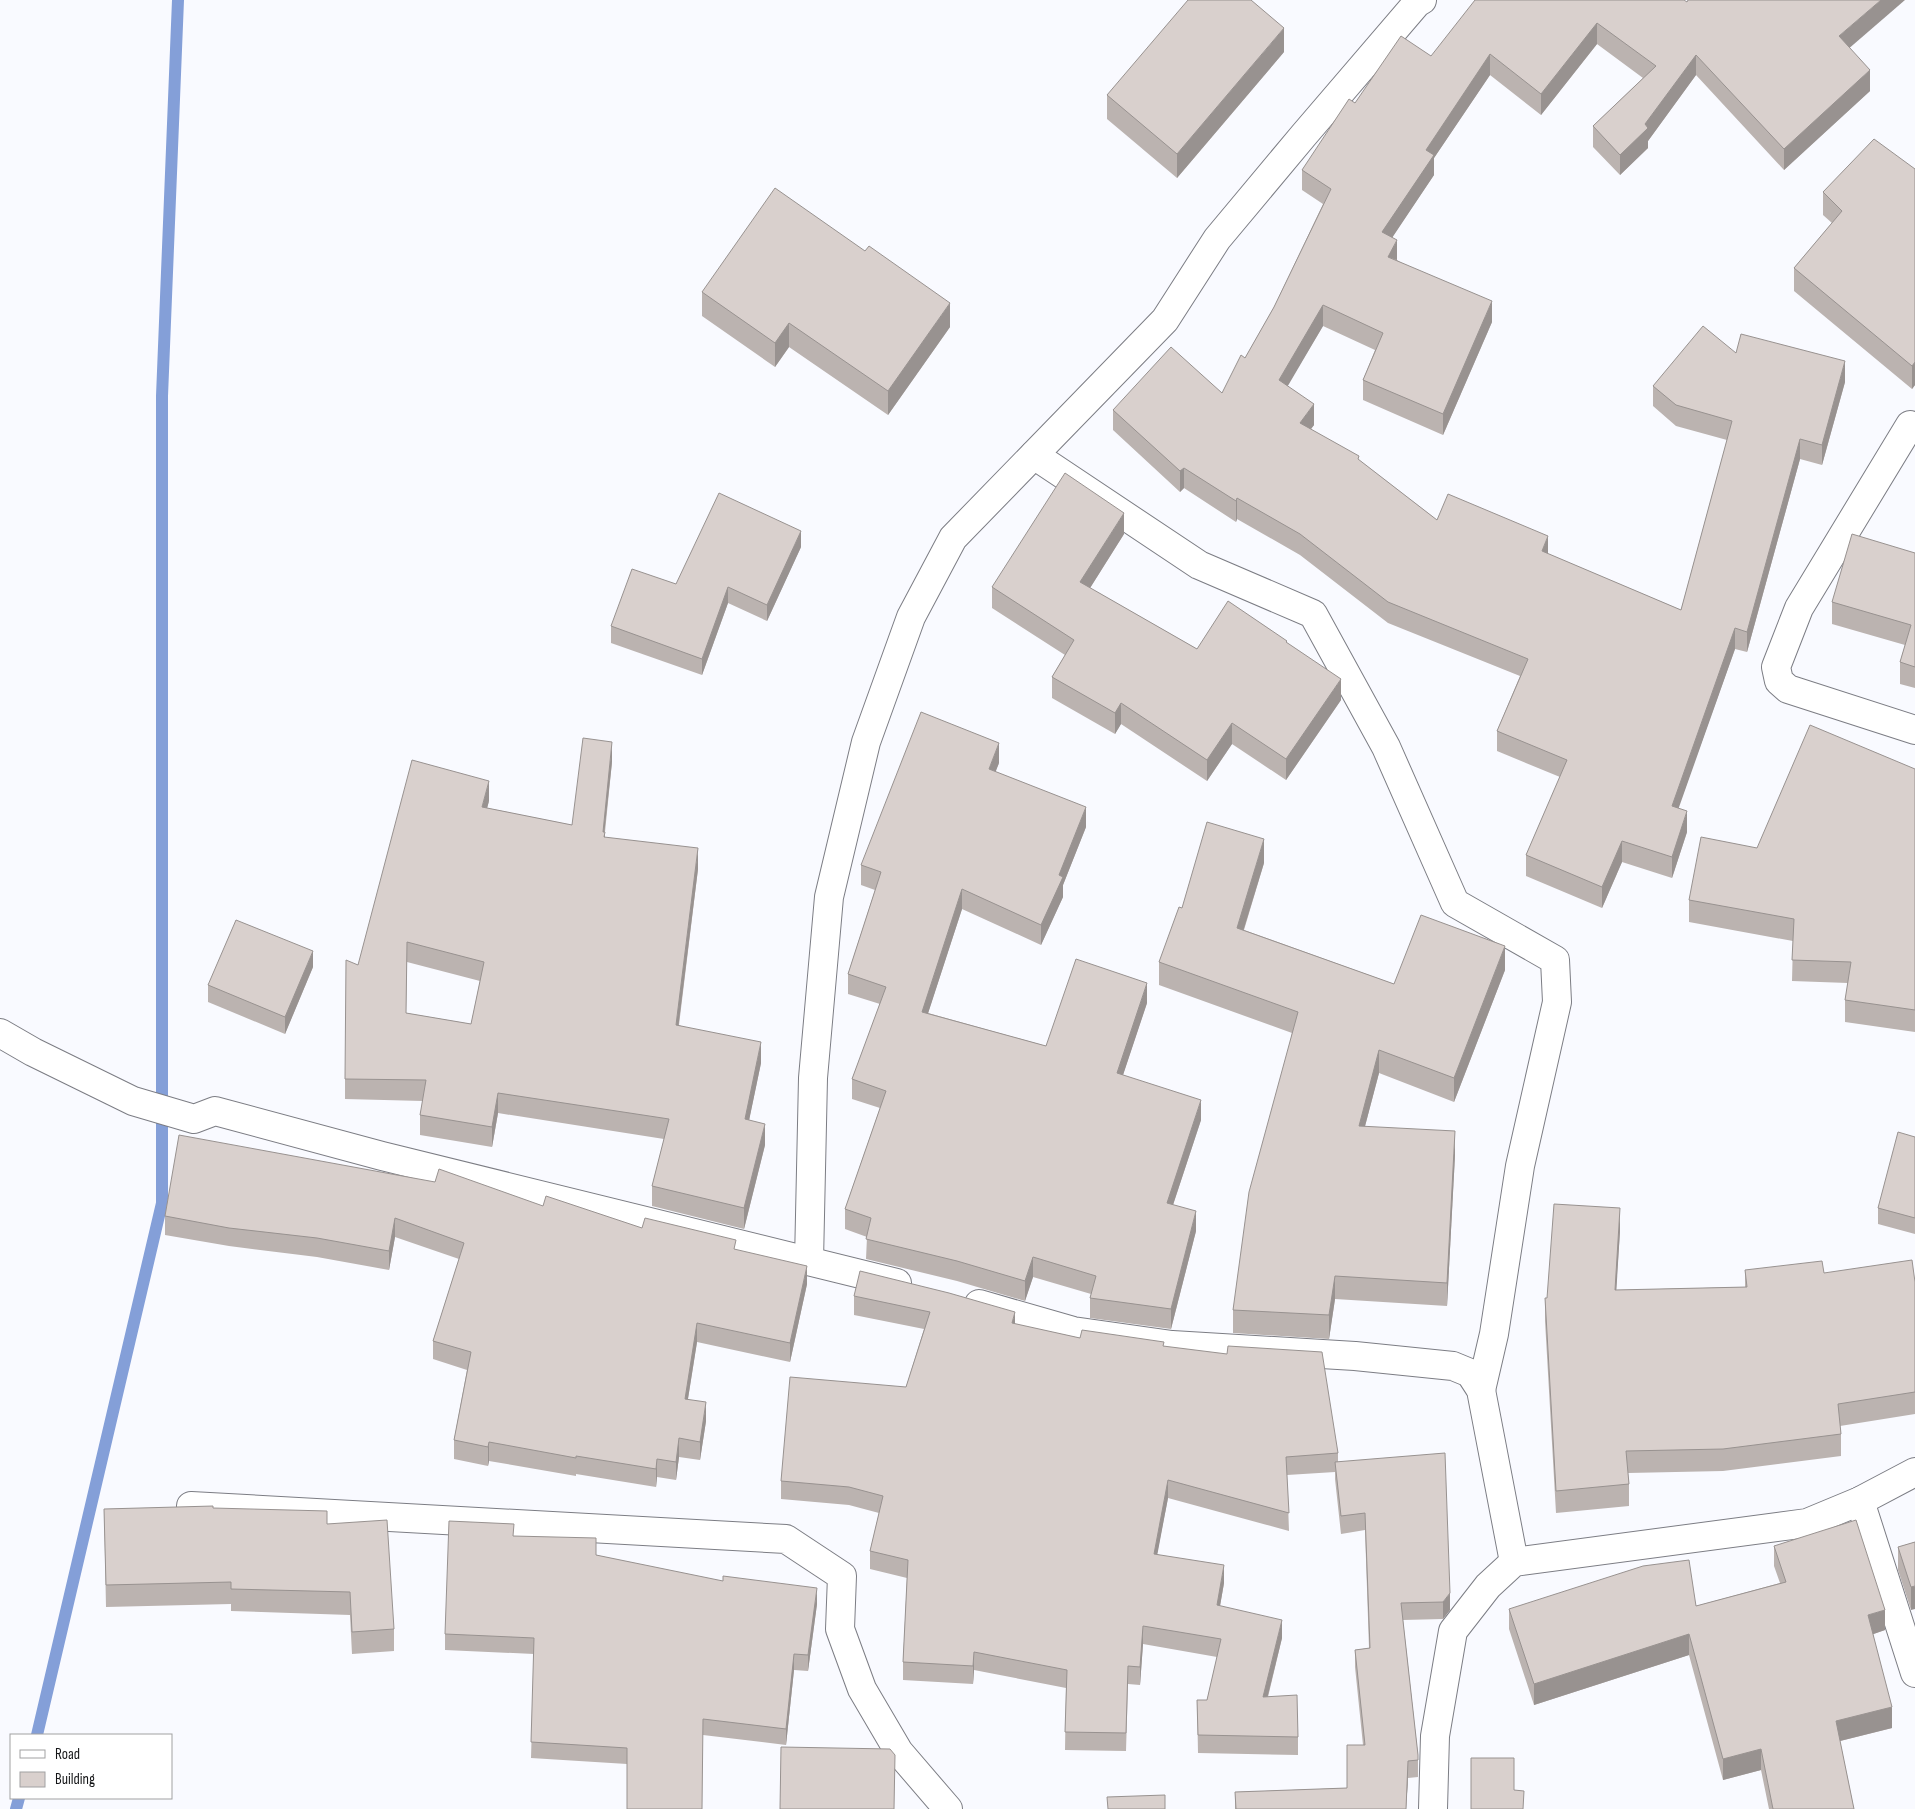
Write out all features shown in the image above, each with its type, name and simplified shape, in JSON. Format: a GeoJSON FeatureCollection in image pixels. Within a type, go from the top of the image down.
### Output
{"type":"FeatureCollection","features":[{"type":"Feature","properties":{"kind":"street"},"geometry":{"type":"LineString","coordinates":[[808,1261],[813,1078],[830,897],[866,742],[911,617],[953,538],[1165,320],[1218,239],[1303,136],[1422,0]]}},
{"type":"Feature","properties":{"kind":"street"},"geometry":{"type":"LineString","coordinates":[[1910,425],[1800,608],[1776,667],[1778,681],[1788,690],[1915,730]]}},
{"type":"Feature","properties":{"kind":"street"},"geometry":{"type":"LineString","coordinates":[[1034,455],[1199,565],[1314,614],[1386,747],[1455,904],[1555,960],[1557,1002],[1520,1166],[1494,1334],[1481,1390]]}},
{"type":"Feature","properties":{"kind":"street"},"geometry":{"type":"LineString","coordinates":[[0,1033],[33,1052],[132,1101],[194,1119],[215,1111],[382,1156],[924,1289]]}},
{"type":"Feature","properties":{"kind":"street"},"geometry":{"type":"LineString","coordinates":[[953,1296],[1073,1331],[1163,1344],[1355,1356],[1453,1366],[1470,1373],[1481,1390],[1514,1562]]}},
{"type":"Feature","properties":{"kind":"street"},"geometry":{"type":"LineString","coordinates":[[1434,1809],[1435,1736],[1453,1632],[1488,1586],[1514,1562],[1807,1523],[1860,1502],[1915,1472]]}},
{"type":"Feature","properties":{"kind":"street"},"geometry":{"type":"LineString","coordinates":[[1860,1502],[1915,1673]]}},
{"type":"Feature","properties":{"kind":"street"},"geometry":{"type":"LineString","coordinates":[[191,1506],[786,1539],[842,1576],[840,1629],[862,1689],[899,1752],[948,1809]]}},
{"type":"Feature","properties":{"kind":"building"},"geometry":{"type":"Polygon","coordinates":[[[1188,0],[1251,0],[1284,28],[1177,154],[1107,95],[1188,0]]]}},
{"type":"Feature","properties":{"kind":"building"},"geometry":{"type":"Polygon","coordinates":[[[1475,0],[1684,0],[1687,2],[1688,0],[1881,0],[1839,36],[1870,70],[1784,149],[1696,55],[1645,124],[1648,128],[1620,155],[1593,126],[1656,66],[1597,23],[1541,94],[1490,54],[1426,150],[1434,155],[1382,232],[1397,240],[1388,257],[1492,301],[1443,414],[1363,380],[1383,333],[1323,305],[1279,380],[1314,404],[1300,423],[1359,456],[1358,459],[1437,520],[1448,494],[1548,536],[1542,551],[1681,610],[1732,421],[1676,405],[1653,386],[1703,326],[1736,353],[1741,334],[1845,361],[1822,445],[1800,439],[1747,632],[1735,628],[1672,806],[1687,811],[1672,857],[1622,841],[1602,887],[1526,855],[1567,760],[1497,731],[1528,659],[1388,602],[1300,534],[1237,498],[1236,501],[1184,468],[1180,471],[1113,410],[1171,347],[1222,393],[1241,355],[1245,358],[1274,307],[1331,189],[1302,170],[1349,99],[1355,103],[1401,36],[1431,56],[1475,0]]]}},
{"type":"Feature","properties":{"kind":"building"},"geometry":{"type":"Polygon","coordinates":[[[1874,139],[1915,169],[1915,362],[1912,366],[1794,268],[1842,211],[1823,192],[1874,139]]]}},
{"type":"Feature","properties":{"kind":"building"},"geometry":{"type":"Polygon","coordinates":[[[775,188],[865,251],[869,246],[950,303],[888,391],[789,323],[775,343],[702,292],[775,188]]]}},
{"type":"Feature","properties":{"kind":"building"},"geometry":{"type":"Polygon","coordinates":[[[1065,473],[1124,513],[1080,582],[1197,649],[1228,601],[1341,679],[1286,759],[1232,723],[1207,760],[1121,703],[1115,713],[1052,677],[1074,640],[992,587],[1065,473]]]}},
{"type":"Feature","properties":{"kind":"building"},"geometry":{"type":"Polygon","coordinates":[[[719,493],[801,531],[767,605],[728,587],[702,659],[611,626],[632,569],[676,584],[719,493]]]}},
{"type":"Feature","properties":{"kind":"building"},"geometry":{"type":"Polygon","coordinates":[[[1852,534],[1915,553],[1915,667],[1900,662],[1911,625],[1832,602],[1852,534]]]}},
{"type":"Feature","properties":{"kind":"building"},"geometry":{"type":"Polygon","coordinates":[[[921,712],[999,743],[989,769],[1086,807],[1059,875],[1063,877],[1041,925],[962,889],[922,1012],[1046,1046],[1076,959],[1147,983],[1117,1073],[1201,1100],[1167,1203],[1196,1211],[1171,1309],[1090,1298],[1096,1276],[1033,1257],[1025,1281],[957,1261],[866,1239],[871,1218],[845,1209],[886,1091],[852,1079],[886,987],[848,974],[881,872],[861,865],[921,712]]]}},
{"type":"Feature","properties":{"kind":"building"},"geometry":{"type":"Polygon","coordinates":[[[1810,725],[1915,769],[1915,1010],[1845,1000],[1851,962],[1792,960],[1794,919],[1689,900],[1701,837],[1757,848],[1810,725]]]}},
{"type":"Feature","properties":{"kind":"building"},"geometry":{"type":"Polygon","coordinates":[[[583,738],[612,742],[604,837],[698,848],[676,1025],[761,1042],[745,1119],[765,1124],[744,1208],[652,1186],[669,1119],[498,1093],[492,1127],[420,1115],[426,1080],[345,1079],[346,960],[358,965],[412,760],[489,781],[482,807],[572,825],[583,738]],[[407,942],[406,1013],[471,1024],[484,962],[407,942]]]}},
{"type":"Feature","properties":{"kind":"building"},"geometry":{"type":"Polygon","coordinates":[[[1207,822],[1264,839],[1237,928],[1394,984],[1421,915],[1505,946],[1454,1078],[1379,1050],[1359,1126],[1455,1131],[1447,1283],[1335,1276],[1329,1315],[1233,1310],[1249,1192],[1298,1012],[1159,962],[1179,907],[1182,908],[1207,822]]]}},
{"type":"Feature","properties":{"kind":"building"},"geometry":{"type":"Polygon","coordinates":[[[236,920],[313,951],[285,1017],[208,985],[236,920]]]}},
{"type":"Feature","properties":{"kind":"building"},"geometry":{"type":"Polygon","coordinates":[[[1898,1132],[1915,1137],[1915,1218],[1878,1208],[1898,1132]]]}},
{"type":"Feature","properties":{"kind":"building"},"geometry":{"type":"Polygon","coordinates":[[[179,1135],[435,1182],[439,1169],[543,1206],[546,1196],[642,1228],[645,1218],[736,1240],[734,1249],[807,1266],[790,1343],[697,1323],[685,1399],[706,1402],[700,1442],[679,1438],[676,1462],[657,1459],[656,1469],[576,1456],[576,1458],[489,1442],[488,1447],[454,1440],[471,1352],[433,1341],[464,1243],[395,1218],[389,1251],[317,1238],[229,1228],[165,1216],[179,1135]]]}},
{"type":"Feature","properties":{"kind":"building"},"geometry":{"type":"Polygon","coordinates":[[[1554,1204],[1620,1208],[1615,1290],[1747,1287],[1745,1270],[1822,1261],[1824,1273],[1912,1260],[1915,1282],[1915,1392],[1838,1404],[1841,1434],[1723,1449],[1626,1451],[1629,1484],[1556,1491],[1545,1298],[1547,1298],[1554,1204]]]}},
{"type":"Feature","properties":{"kind":"building"},"geometry":{"type":"Polygon","coordinates":[[[860,1271],[1015,1312],[1012,1323],[1080,1338],[1082,1330],[1164,1342],[1163,1346],[1227,1354],[1228,1346],[1322,1352],[1338,1453],[1286,1457],[1289,1513],[1168,1480],[1154,1554],[1224,1565],[1217,1605],[1282,1620],[1263,1697],[1297,1695],[1298,1737],[1198,1735],[1197,1700],[1207,1700],[1221,1639],[1143,1626],[1140,1667],[1128,1666],[1126,1733],[1065,1732],[1067,1670],[974,1652],[973,1666],[903,1662],[908,1560],[870,1551],[883,1496],[849,1487],[781,1481],[790,1377],[906,1387],[930,1312],[854,1296],[860,1271]]]}},
{"type":"Feature","properties":{"kind":"building"},"geometry":{"type":"Polygon","coordinates":[[[1445,1453],[1450,1593],[1443,1602],[1401,1603],[1418,1755],[1418,1760],[1408,1761],[1406,1809],[1236,1809],[1235,1792],[1347,1788],[1347,1745],[1365,1745],[1355,1650],[1370,1648],[1365,1513],[1341,1516],[1335,1462],[1445,1453]]]}},
{"type":"Feature","properties":{"kind":"building"},"geometry":{"type":"Polygon","coordinates":[[[213,1506],[213,1508],[327,1511],[327,1524],[387,1520],[394,1629],[352,1632],[350,1592],[231,1589],[231,1582],[106,1585],[104,1509],[213,1506]]]}},
{"type":"Feature","properties":{"kind":"building"},"geometry":{"type":"Polygon","coordinates":[[[1856,1520],[1885,1610],[1868,1615],[1892,1707],[1836,1721],[1854,1809],[1773,1809],[1761,1749],[1723,1759],[1689,1634],[1534,1684],[1509,1609],[1643,1566],[1689,1560],[1696,1606],[1786,1582],[1774,1546],[1856,1520]]]}},
{"type":"Feature","properties":{"kind":"building"},"geometry":{"type":"Polygon","coordinates":[[[449,1521],[514,1524],[513,1536],[596,1538],[596,1555],[723,1581],[723,1576],[817,1588],[808,1655],[794,1654],[786,1729],[703,1719],[702,1809],[627,1809],[627,1748],[531,1742],[534,1638],[445,1634],[449,1521]]]}},
{"type":"Feature","properties":{"kind":"building"},"geometry":{"type":"Polygon","coordinates":[[[1915,1542],[1915,1586],[1911,1587],[1898,1547],[1915,1542]]]}},
{"type":"Feature","properties":{"kind":"building"},"geometry":{"type":"Polygon","coordinates":[[[781,1747],[890,1749],[895,1755],[894,1809],[780,1809],[781,1747]]]}},
{"type":"Feature","properties":{"kind":"building"},"geometry":{"type":"Polygon","coordinates":[[[1471,1758],[1514,1758],[1514,1790],[1524,1791],[1523,1809],[1471,1809],[1471,1758]]]}},
{"type":"Feature","properties":{"kind":"building"},"geometry":{"type":"Polygon","coordinates":[[[1165,1795],[1165,1809],[1108,1809],[1107,1797],[1165,1795]]]}},
{"type":"Feature","properties":{"kind":"waterway"},"geometry":{"type":"LineString","coordinates":[[37,1734],[162,1203],[162,396],[178,0]]}},
{"type":"Feature","properties":{"kind":"waterway"},"geometry":{"type":"LineString","coordinates":[[16,1809],[19,1799]]}}]}
